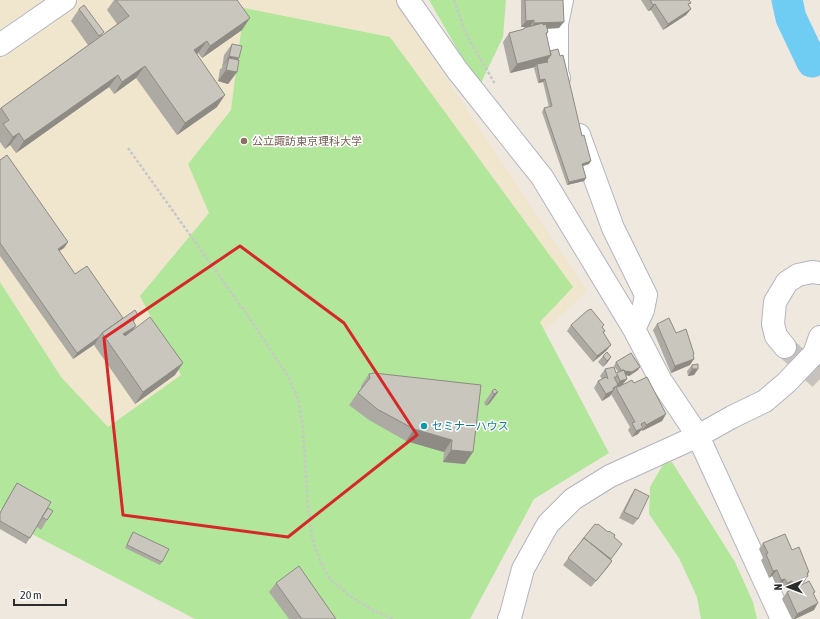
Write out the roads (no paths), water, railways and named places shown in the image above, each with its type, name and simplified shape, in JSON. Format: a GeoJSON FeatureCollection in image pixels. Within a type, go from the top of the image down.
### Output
{"type":"FeatureCollection","features":[{"type":"Feature","properties":{"kind":"street"},"geometry":{"type":"LineString","coordinates":[[0,44],[65,0]]}},
{"type":"Feature","properties":{"kind":"street"},"geometry":{"type":"LineString","coordinates":[[408,0],[457,70],[542,177],[634,329],[662,381],[698,436],[782,619]]}},
{"type":"Feature","properties":{"kind":"street"},"geometry":{"type":"LineString","coordinates":[[562,0],[557,24],[556,72],[564,94]]}},
{"type":"Feature","properties":{"kind":"street"},"geometry":{"type":"LineString","coordinates":[[572,117],[613,228],[646,295],[643,310],[634,329]]}},
{"type":"Feature","properties":{"kind":"street"},"geometry":{"type":"LineString","coordinates":[[785,348],[776,336],[773,324],[775,302],[787,282],[798,275],[812,272],[820,273]]}},
{"type":"Feature","properties":{"kind":"street"},"geometry":{"type":"LineString","coordinates":[[513,617],[523,569],[548,524],[574,499],[610,476],[698,436],[765,401],[786,383],[814,354],[820,337]]}},
{"type":"Feature","properties":{"kind":"waterway"},"geometry":{"type":"LineString","coordinates":[[787,0],[791,18],[812,62]]}},
{"type":"Feature","properties":{"kind":"tunnel"},"geometry":{"type":"LineString","coordinates":[[785,347],[820,379]]}},
{"type":"Feature","properties":{"kind":"place","name":"公立諏訪東京理科大学"},"geometry":{"type":"Point","coordinates":[244,141]}},
{"type":"Feature","properties":{"kind":"place","name":"セミナーハウス"},"geometry":{"type":"Point","coordinates":[424,426]}}]}
